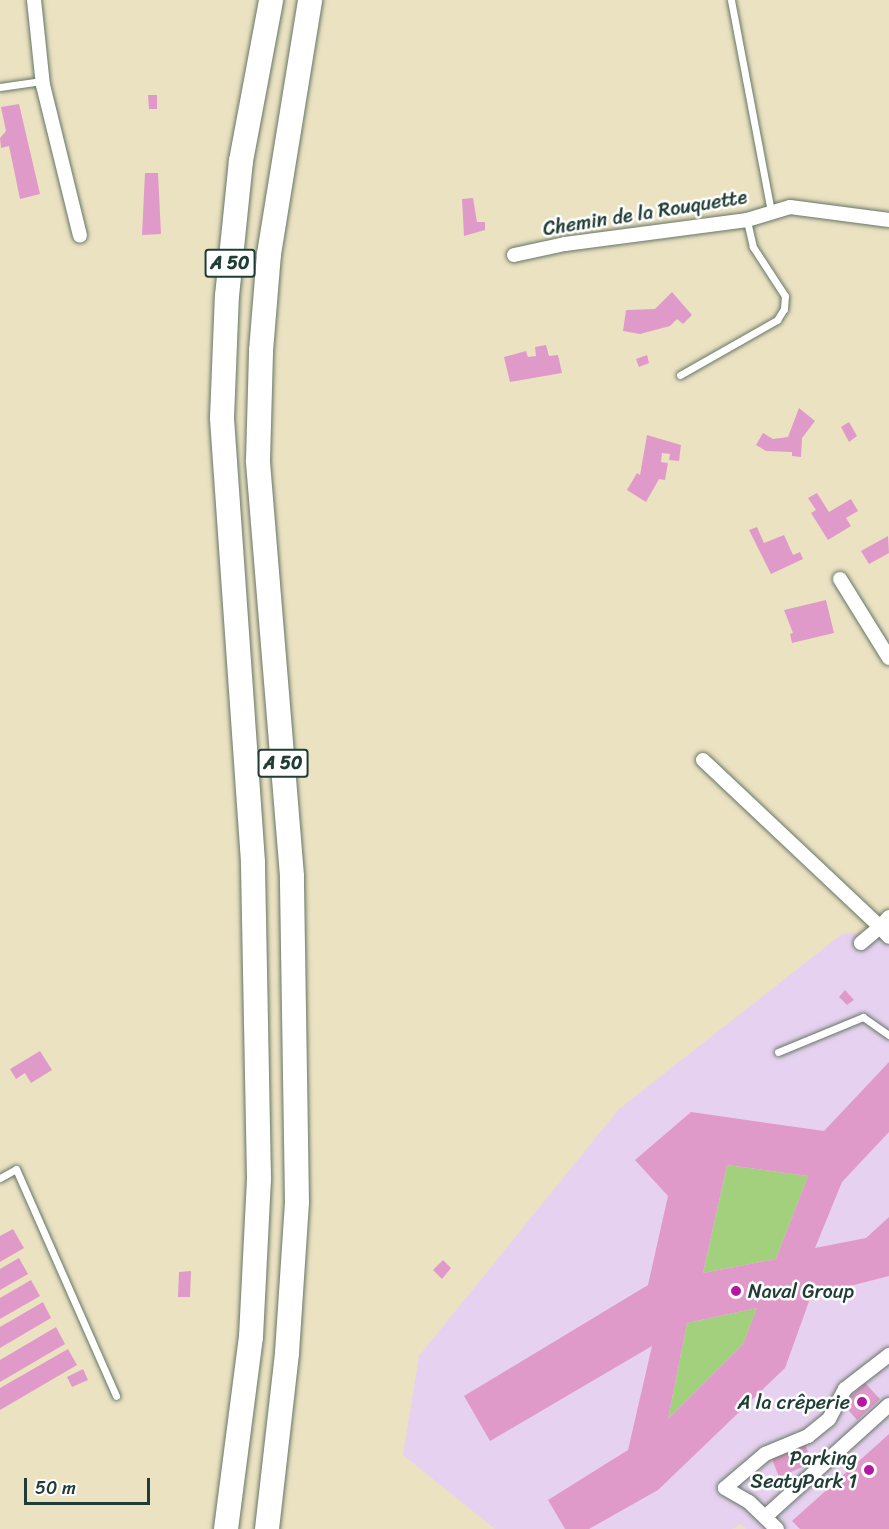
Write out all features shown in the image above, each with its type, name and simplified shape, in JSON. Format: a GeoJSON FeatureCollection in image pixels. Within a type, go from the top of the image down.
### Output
{"type":"FeatureCollection","features":[{"type":"Feature","properties":{"kind":"highway","name":"A 50"},"geometry":{"type":"LineString","coordinates":[[226,1529],[251,1337],[259,1179],[253,862],[222,418],[226,296],[241,161],[272,0]]}},
{"type":"Feature","properties":{"kind":"highway","name":"A 50"},"geometry":{"type":"LineString","coordinates":[[267,1529],[288,1353],[297,1202],[292,876],[258,460],[261,351],[269,254],[310,0]]}},
{"type":"Feature","properties":{"kind":"street"},"geometry":{"type":"LineString","coordinates":[[34,0],[42,81],[80,236]]}},
{"type":"Feature","properties":{"kind":"street","name":"Chemin de la Rouquette"},"geometry":{"type":"LineString","coordinates":[[514,255],[565,244],[747,220],[790,207],[889,220]]}},
{"type":"Feature","properties":{"kind":"street"},"geometry":{"type":"LineString","coordinates":[[840,579],[889,658]]}},
{"type":"Feature","properties":{"kind":"street"},"geometry":{"type":"LineString","coordinates":[[703,760],[886,927],[861,943]]}},
{"type":"Feature","properties":{"kind":"street"},"geometry":{"type":"LineString","coordinates":[[777,1529],[749,1502],[724,1488],[765,1454],[808,1436],[829,1419],[846,1389],[889,1355]]}},
{"type":"Feature","properties":{"kind":"street"},"geometry":{"type":"LineString","coordinates":[[765,1517],[889,1405]]}},
{"type":"Feature","properties":{"kind":"lane"},"geometry":{"type":"LineString","coordinates":[[731,0],[771,211]]}},
{"type":"Feature","properties":{"kind":"lane"},"geometry":{"type":"LineString","coordinates":[[0,87],[42,81]]}},
{"type":"Feature","properties":{"kind":"lane"},"geometry":{"type":"LineString","coordinates":[[680,375],[777,321],[784,309],[785,296],[753,247],[747,220]]}},
{"type":"Feature","properties":{"kind":"lane"},"geometry":{"type":"LineString","coordinates":[[778,1052],[863,1017],[889,1035]]}},
{"type":"Feature","properties":{"kind":"lane"},"geometry":{"type":"LineString","coordinates":[[0,1178],[16,1168],[116,1396]]}},
{"type":"Feature","properties":{"kind":"shaded area"},"geometry":{"type":"Polygon","coordinates":[[[889,931],[889,1529],[747,1529],[741,1524],[732,1529],[495,1529],[403,1455],[419,1356],[619,1109],[842,934],[889,931]]]}},
{"type":"Feature","properties":{"kind":"green space"},"geometry":{"type":"Polygon","coordinates":[[[727,1165],[808,1176],[776,1259],[703,1273],[727,1165]]]}},
{"type":"Feature","properties":{"kind":"green space"},"geometry":{"type":"Polygon","coordinates":[[[757,1308],[743,1344],[668,1419],[687,1323],[757,1308]]]}},
{"type":"Feature","properties":{"kind":"building"},"geometry":{"type":"Polygon","coordinates":[[[148,95],[157,95],[157,109],[149,109],[148,95]]]}},
{"type":"Feature","properties":{"kind":"building"},"geometry":{"type":"Polygon","coordinates":[[[19,104],[40,194],[20,199],[9,146],[1,148],[0,138],[6,131],[1,107],[19,104]]]}},
{"type":"Feature","properties":{"kind":"building"},"geometry":{"type":"Polygon","coordinates":[[[145,173],[158,173],[161,234],[142,235],[145,173]]]}},
{"type":"Feature","properties":{"kind":"building"},"geometry":{"type":"Polygon","coordinates":[[[473,198],[477,222],[485,222],[485,230],[464,236],[462,199],[473,198]]]}},
{"type":"Feature","properties":{"kind":"building"},"geometry":{"type":"Polygon","coordinates":[[[672,292],[692,315],[683,324],[677,319],[670,326],[640,334],[623,331],[626,310],[655,309],[672,292]]]}},
{"type":"Feature","properties":{"kind":"building"},"geometry":{"type":"Polygon","coordinates":[[[546,345],[549,356],[558,355],[562,373],[510,382],[504,357],[526,351],[528,357],[536,356],[535,347],[546,345]]]}},
{"type":"Feature","properties":{"kind":"building"},"geometry":{"type":"Polygon","coordinates":[[[647,355],[649,363],[639,367],[636,359],[647,355]]]}},
{"type":"Feature","properties":{"kind":"building"},"geometry":{"type":"Polygon","coordinates":[[[799,408],[815,421],[802,438],[801,457],[792,456],[792,452],[766,451],[756,445],[763,433],[773,439],[788,437],[799,408]]]}},
{"type":"Feature","properties":{"kind":"building"},"geometry":{"type":"Polygon","coordinates":[[[849,422],[857,436],[849,442],[841,427],[849,422]]]}},
{"type":"Feature","properties":{"kind":"building"},"geometry":{"type":"Polygon","coordinates":[[[647,435],[681,445],[679,461],[669,460],[670,454],[662,453],[661,462],[668,463],[665,480],[659,479],[646,502],[627,490],[637,473],[640,475],[647,435]]]}},
{"type":"Feature","properties":{"kind":"building"},"geometry":{"type":"Polygon","coordinates":[[[817,493],[829,512],[851,499],[858,511],[846,518],[851,526],[828,540],[811,513],[816,510],[808,498],[817,493]]]}},
{"type":"Feature","properties":{"kind":"building"},"geometry":{"type":"Polygon","coordinates":[[[757,527],[764,543],[784,535],[793,555],[800,552],[803,559],[771,574],[749,530],[757,527]]]}},
{"type":"Feature","properties":{"kind":"building"},"geometry":{"type":"Polygon","coordinates":[[[888,536],[889,553],[869,564],[861,551],[888,536]]]}},
{"type":"Feature","properties":{"kind":"building"},"geometry":{"type":"Polygon","coordinates":[[[826,600],[834,633],[792,643],[790,634],[793,633],[784,610],[826,600]]]}},
{"type":"Feature","properties":{"kind":"building"},"geometry":{"type":"Polygon","coordinates":[[[845,990],[854,1000],[847,1005],[839,997],[845,990]]]}},
{"type":"Feature","properties":{"kind":"building"},"geometry":{"type":"Polygon","coordinates":[[[40,1051],[52,1070],[31,1083],[25,1073],[16,1079],[10,1069],[40,1051]]]}},
{"type":"Feature","properties":{"kind":"building","name":"Naval Group"},"geometry":{"type":"Polygon","coordinates":[[[889,1062],[889,1132],[842,1182],[815,1248],[866,1238],[889,1217],[889,1276],[811,1296],[785,1368],[658,1490],[589,1529],[565,1529],[548,1500],[628,1450],[652,1346],[490,1441],[464,1396],[648,1285],[668,1196],[635,1160],[691,1112],[824,1131],[889,1062]],[[727,1165],[703,1273],[776,1259],[808,1176],[727,1165]],[[757,1308],[687,1323],[668,1419],[743,1344],[757,1308]]]}},
{"type":"Feature","properties":{"kind":"building"},"geometry":{"type":"Polygon","coordinates":[[[13,1229],[24,1248],[0,1262],[0,1236],[13,1229]]]}},
{"type":"Feature","properties":{"kind":"building"},"geometry":{"type":"Polygon","coordinates":[[[19,1258],[28,1274],[0,1290],[0,1269],[19,1258]]]}},
{"type":"Feature","properties":{"kind":"building"},"geometry":{"type":"Polygon","coordinates":[[[443,1260],[451,1268],[442,1279],[433,1270],[443,1260]]]}},
{"type":"Feature","properties":{"kind":"building"},"geometry":{"type":"Polygon","coordinates":[[[191,1271],[190,1297],[178,1297],[179,1272],[191,1271]]]}},
{"type":"Feature","properties":{"kind":"building"},"geometry":{"type":"Polygon","coordinates":[[[31,1280],[40,1296],[0,1319],[0,1298],[31,1280]]]}},
{"type":"Feature","properties":{"kind":"building"},"geometry":{"type":"Polygon","coordinates":[[[43,1302],[51,1318],[0,1348],[0,1327],[43,1302]]]}},
{"type":"Feature","properties":{"kind":"building"},"geometry":{"type":"Polygon","coordinates":[[[56,1327],[65,1344],[0,1382],[0,1360],[56,1327]]]}},
{"type":"Feature","properties":{"kind":"building"},"geometry":{"type":"Polygon","coordinates":[[[68,1349],[77,1365],[0,1410],[0,1388],[68,1349]]]}},
{"type":"Feature","properties":{"kind":"building"},"geometry":{"type":"Polygon","coordinates":[[[83,1369],[88,1380],[72,1387],[67,1377],[83,1369]]]}},
{"type":"Feature","properties":{"kind":"building"},"geometry":{"type":"Polygon","coordinates":[[[865,1383],[880,1399],[857,1420],[843,1404],[865,1383]]]}},
{"type":"Feature","properties":{"kind":"building","name":"Parking SeatyPark 1"},"geometry":{"type":"Polygon","coordinates":[[[889,1434],[889,1529],[800,1529],[792,1521],[889,1434]]]}},
{"type":"Feature","properties":{"kind":"building"},"geometry":{"type":"Polygon","coordinates":[[[804,1441],[812,1463],[779,1477],[770,1454],[804,1441]]]}},
{"type":"Feature","properties":{"kind":"place","name":"Naval Group"},"geometry":{"type":"Point","coordinates":[736,1291]}},
{"type":"Feature","properties":{"kind":"place","name":"A la crêperie"},"geometry":{"type":"Point","coordinates":[862,1402]}},
{"type":"Feature","properties":{"kind":"place","name":"Parking SeatyPark 1"},"geometry":{"type":"Point","coordinates":[869,1470]}}]}
